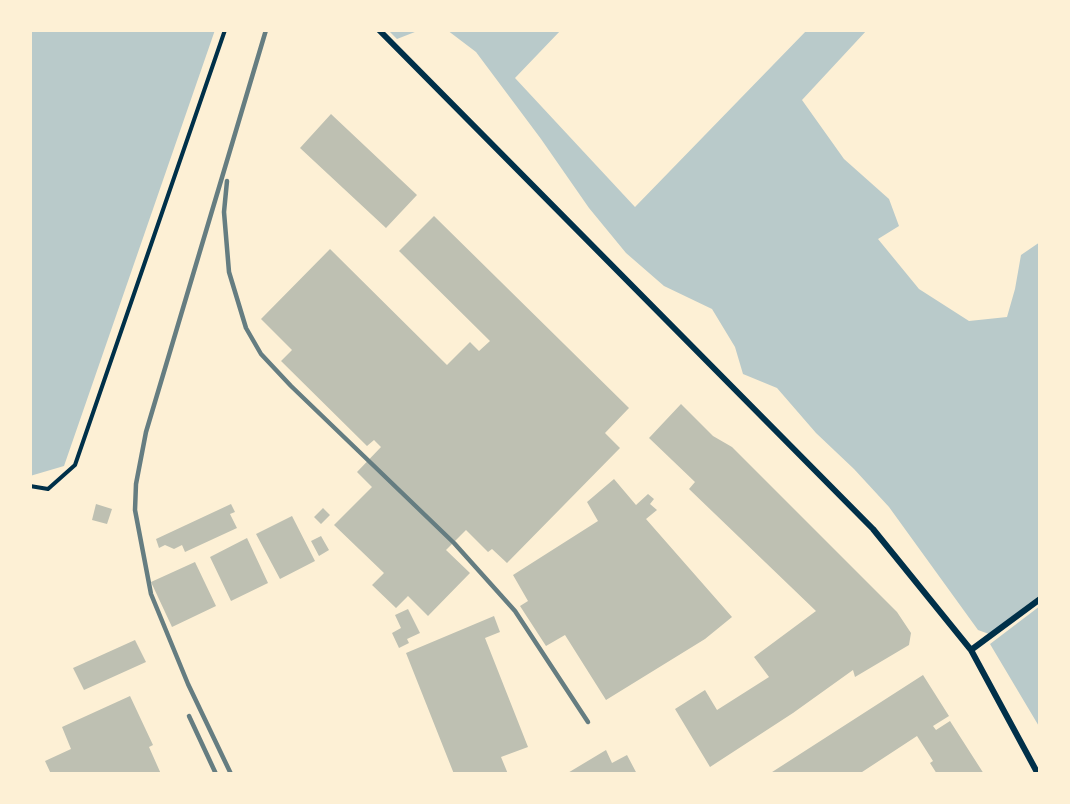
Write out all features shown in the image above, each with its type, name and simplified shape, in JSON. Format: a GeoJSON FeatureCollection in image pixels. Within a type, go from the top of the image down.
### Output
{"type":"FeatureCollection","features":[{"type":"Feature","properties":{"kind":"street"},"geometry":{"type":"LineString","coordinates":[[379,30],[873,529],[970,650],[1038,774]]}},
{"type":"Feature","properties":{"kind":"street"},"geometry":{"type":"LineString","coordinates":[[970,650],[1040,599]]}},
{"type":"Feature","properties":{"kind":"lane"},"geometry":{"type":"LineString","coordinates":[[30,486],[48,489],[75,465],[225,30]]}},
{"type":"Feature","properties":{"kind":"shaded area"},"geometry":{"type":"Polygon","coordinates":[[[30,30],[215,30],[64,466],[30,476],[30,30]]]}},
{"type":"Feature","properties":{"kind":"shaded area"},"geometry":{"type":"Polygon","coordinates":[[[388,30],[420,30],[397,39],[388,30]]]}},
{"type":"Feature","properties":{"kind":"shaded area"},"geometry":{"type":"Polygon","coordinates":[[[447,30],[561,30],[515,78],[635,207],[807,30],[867,30],[802,100],[844,159],[889,199],[899,226],[878,239],[919,289],[969,321],[1007,317],[1021,255],[1040,242],[1040,595],[989,634],[978,630],[889,507],[816,433],[777,388],[743,374],[735,347],[712,309],[664,286],[626,253],[589,208],[476,52],[447,30]]]}},
{"type":"Feature","properties":{"kind":"shaded area"},"geometry":{"type":"Polygon","coordinates":[[[1040,606],[1040,728],[990,644],[1040,606]]]}},
{"type":"Feature","properties":{"kind":"building"},"geometry":{"type":"Polygon","coordinates":[[[331,114],[417,195],[386,228],[300,148],[331,114]]]}},
{"type":"Feature","properties":{"kind":"building"},"geometry":{"type":"Polygon","coordinates":[[[434,216],[629,408],[605,433],[620,448],[507,563],[492,549],[488,552],[466,530],[446,550],[470,573],[428,616],[408,596],[396,608],[372,585],[384,573],[334,525],[372,487],[357,472],[381,447],[374,440],[367,446],[281,361],[292,350],[261,319],[330,249],[447,365],[470,342],[479,351],[490,341],[399,251],[434,216]]]}},
{"type":"Feature","properties":{"kind":"building"},"geometry":{"type":"Polygon","coordinates":[[[681,404],[713,436],[732,447],[897,612],[911,633],[909,645],[855,677],[853,670],[793,713],[710,767],[675,709],[705,690],[717,710],[769,677],[754,657],[816,611],[689,489],[695,482],[649,438],[681,404]]]}},
{"type":"Feature","properties":{"kind":"building"},"geometry":{"type":"Polygon","coordinates":[[[614,479],[636,505],[648,494],[654,499],[650,504],[657,510],[646,519],[732,617],[705,639],[606,700],[565,635],[546,646],[520,606],[528,601],[513,575],[598,521],[587,502],[614,479]]]}},
{"type":"Feature","properties":{"kind":"building"},"geometry":{"type":"Polygon","coordinates":[[[96,504],[112,509],[107,524],[92,520],[96,504]]]}},
{"type":"Feature","properties":{"kind":"building"},"geometry":{"type":"Polygon","coordinates":[[[231,504],[235,512],[230,514],[237,528],[185,552],[182,545],[174,549],[165,545],[159,548],[156,539],[231,504]]]}},
{"type":"Feature","properties":{"kind":"building"},"geometry":{"type":"Polygon","coordinates":[[[323,508],[330,515],[321,524],[314,517],[323,508]]]}},
{"type":"Feature","properties":{"kind":"building"},"geometry":{"type":"Polygon","coordinates":[[[292,516],[315,561],[280,579],[256,534],[292,516]]]}},
{"type":"Feature","properties":{"kind":"building"},"geometry":{"type":"Polygon","coordinates":[[[321,536],[329,550],[319,556],[311,541],[321,536]]]}},
{"type":"Feature","properties":{"kind":"building"},"geometry":{"type":"Polygon","coordinates":[[[247,538],[268,583],[231,601],[210,557],[247,538]]]}},
{"type":"Feature","properties":{"kind":"building"},"geometry":{"type":"Polygon","coordinates":[[[195,562],[216,606],[172,627],[151,582],[195,562]]]}},
{"type":"Feature","properties":{"kind":"building"},"geometry":{"type":"Polygon","coordinates":[[[408,609],[420,633],[407,639],[409,643],[399,648],[392,633],[401,628],[395,615],[408,609]]]}},
{"type":"Feature","properties":{"kind":"building"},"geometry":{"type":"Polygon","coordinates":[[[494,616],[500,632],[485,638],[528,747],[501,757],[508,774],[454,774],[406,653],[494,616]]]}},
{"type":"Feature","properties":{"kind":"building"},"geometry":{"type":"Polygon","coordinates":[[[135,640],[146,662],[84,690],[73,668],[135,640]]]}},
{"type":"Feature","properties":{"kind":"building"},"geometry":{"type":"Polygon","coordinates":[[[923,675],[949,716],[933,726],[936,730],[950,721],[984,774],[937,774],[930,763],[933,761],[917,736],[859,774],[769,774],[923,675]]]}},
{"type":"Feature","properties":{"kind":"building"},"geometry":{"type":"Polygon","coordinates":[[[130,696],[153,745],[149,747],[161,774],[51,774],[45,761],[71,749],[62,727],[130,696]]]}},
{"type":"Feature","properties":{"kind":"building"},"geometry":{"type":"Polygon","coordinates":[[[606,750],[612,763],[627,755],[637,774],[566,774],[606,750]]]}},
{"type":"Feature","properties":{"kind":"railway"},"geometry":{"type":"LineString","coordinates":[[231,774],[188,684],[151,594],[135,510],[136,484],[146,432],[266,30]]}},
{"type":"Feature","properties":{"kind":"railway"},"geometry":{"type":"LineString","coordinates":[[227,181],[224,212],[229,272],[246,328],[261,354],[291,386],[454,543],[515,611],[588,722]]}},
{"type":"Feature","properties":{"kind":"railway"},"geometry":{"type":"LineString","coordinates":[[189,716],[216,774]]}}]}
